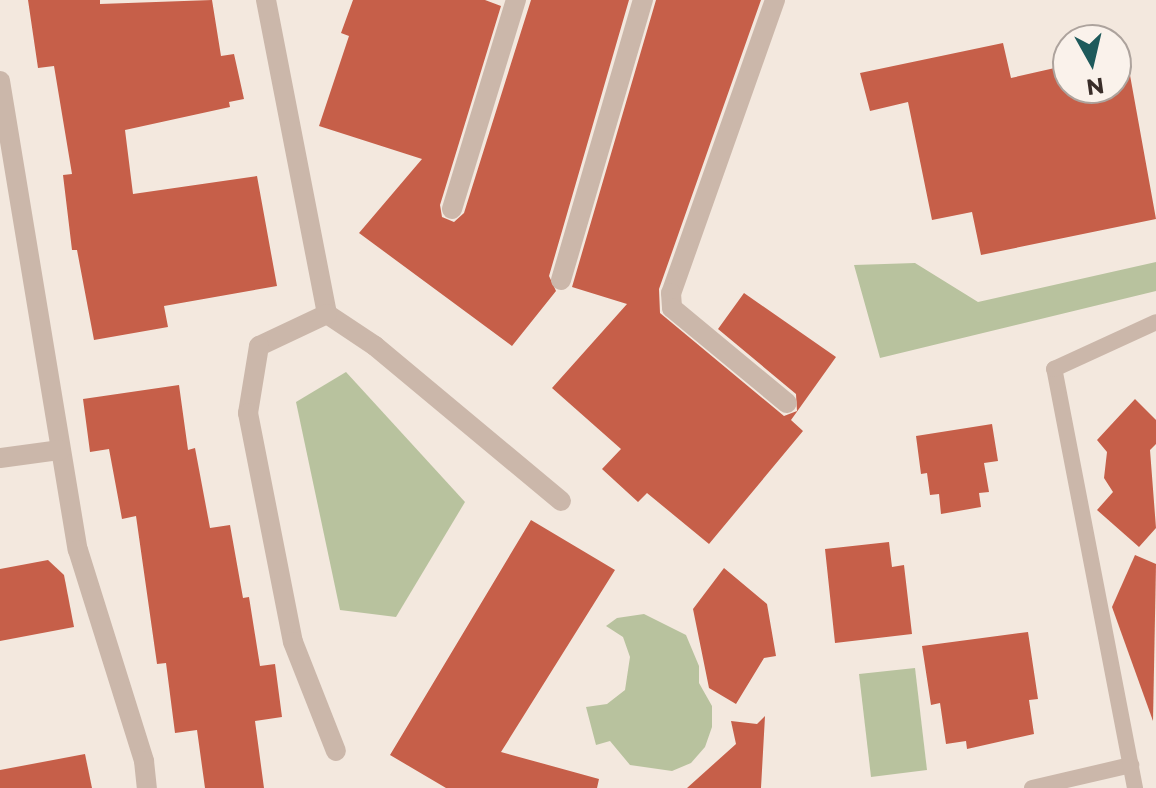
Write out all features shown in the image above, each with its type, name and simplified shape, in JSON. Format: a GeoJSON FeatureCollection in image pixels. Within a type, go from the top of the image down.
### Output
{"type":"FeatureCollection","features":[{"type":"Feature","properties":{"kind":"street"},"geometry":{"type":"LineString","coordinates":[[266,0],[327,314],[375,346],[561,501]]}},
{"type":"Feature","properties":{"kind":"street"},"geometry":{"type":"LineString","coordinates":[[452,209],[516,0]]}},
{"type":"Feature","properties":{"kind":"street"},"geometry":{"type":"LineString","coordinates":[[561,280],[643,0]]}},
{"type":"Feature","properties":{"kind":"street"},"geometry":{"type":"LineString","coordinates":[[775,0],[671,293],[672,308],[787,403]]}},
{"type":"Feature","properties":{"kind":"street"},"geometry":{"type":"LineString","coordinates":[[0,81],[78,550],[144,761],[147,788]]}},
{"type":"Feature","properties":{"kind":"street"},"geometry":{"type":"LineString","coordinates":[[327,314],[259,346],[248,413],[293,642],[336,751]]}},
{"type":"Feature","properties":{"kind":"street"},"geometry":{"type":"LineString","coordinates":[[0,458],[60,450]]}},
{"type":"Feature","properties":{"kind":"lane"},"geometry":{"type":"LineString","coordinates":[[1135,788],[1054,369],[1156,322]]}},
{"type":"Feature","properties":{"kind":"lane"},"geometry":{"type":"LineString","coordinates":[[1032,788],[1131,765]]}},
{"type":"Feature","properties":{"kind":"green space"},"geometry":{"type":"Polygon","coordinates":[[[1156,262],[1156,291],[880,358],[854,265],[915,263],[978,302],[1156,262]]]}},
{"type":"Feature","properties":{"kind":"green space"},"geometry":{"type":"Polygon","coordinates":[[[346,372],[465,502],[396,617],[340,610],[296,402],[346,372]]]}},
{"type":"Feature","properties":{"kind":"green space"},"geometry":{"type":"Polygon","coordinates":[[[644,614],[686,635],[699,666],[699,683],[712,706],[712,727],[705,747],[691,763],[672,771],[630,765],[610,741],[596,745],[586,707],[607,704],[625,690],[630,657],[623,637],[606,626],[617,618],[644,614]]]}},
{"type":"Feature","properties":{"kind":"green space"},"geometry":{"type":"Polygon","coordinates":[[[915,668],[927,770],[871,777],[859,674],[915,668]]]}},
{"type":"Feature","properties":{"kind":"building"},"geometry":{"type":"Polygon","coordinates":[[[28,0],[100,0],[100,4],[212,0],[221,56],[234,54],[244,99],[229,102],[230,107],[125,130],[133,194],[257,176],[277,286],[164,306],[168,327],[94,340],[77,250],[72,250],[63,175],[72,174],[54,66],[38,68],[28,0]]]}},
{"type":"Feature","properties":{"kind":"building"},"geometry":{"type":"Polygon","coordinates":[[[353,0],[485,0],[501,6],[440,205],[442,217],[454,222],[464,213],[531,0],[629,0],[549,276],[556,291],[512,346],[359,233],[422,159],[319,126],[349,36],[341,33],[353,0]]]}},
{"type":"Feature","properties":{"kind":"building"},"geometry":{"type":"Polygon","coordinates":[[[656,0],[761,0],[659,289],[660,313],[784,416],[797,411],[796,394],[718,329],[744,293],[836,357],[791,420],[803,431],[709,544],[647,493],[638,502],[602,469],[621,449],[552,388],[627,304],[572,287],[656,0]]]}},
{"type":"Feature","properties":{"kind":"building"},"geometry":{"type":"Polygon","coordinates":[[[1003,43],[1011,78],[1052,69],[1052,104],[1132,104],[1132,86],[1156,219],[981,255],[972,212],[932,220],[908,102],[870,111],[860,73],[1003,43]]]}},
{"type":"Feature","properties":{"kind":"building"},"geometry":{"type":"Polygon","coordinates":[[[179,385],[188,450],[195,448],[210,528],[230,525],[243,598],[249,597],[260,666],[275,664],[282,717],[255,721],[264,788],[205,788],[197,730],[175,733],[166,663],[157,664],[136,516],[122,519],[109,449],[90,452],[83,399],[179,385]]]}},
{"type":"Feature","properties":{"kind":"building"},"geometry":{"type":"Polygon","coordinates":[[[1135,399],[1156,420],[1156,444],[1150,450],[1156,528],[1139,547],[1097,510],[1113,492],[1104,478],[1107,452],[1097,440],[1135,399]]]}},
{"type":"Feature","properties":{"kind":"building"},"geometry":{"type":"Polygon","coordinates":[[[992,424],[998,461],[984,463],[989,492],[979,493],[981,507],[941,514],[939,494],[930,495],[927,473],[921,474],[916,436],[992,424]]]}},
{"type":"Feature","properties":{"kind":"building"},"geometry":{"type":"Polygon","coordinates":[[[531,520],[615,570],[501,752],[599,779],[597,788],[446,788],[390,755],[531,520]]]}},
{"type":"Feature","properties":{"kind":"building"},"geometry":{"type":"Polygon","coordinates":[[[889,542],[892,567],[904,565],[912,634],[835,643],[825,549],[889,542]]]}},
{"type":"Feature","properties":{"kind":"building"},"geometry":{"type":"Polygon","coordinates":[[[1135,555],[1156,564],[1153,721],[1112,607],[1135,555]]]}},
{"type":"Feature","properties":{"kind":"building"},"geometry":{"type":"Polygon","coordinates":[[[48,560],[64,575],[74,627],[0,641],[0,569],[48,560]]]}},
{"type":"Feature","properties":{"kind":"building"},"geometry":{"type":"Polygon","coordinates":[[[724,568],[767,604],[776,656],[764,658],[736,704],[709,688],[693,609],[724,568]]]}},
{"type":"Feature","properties":{"kind":"building"},"geometry":{"type":"Polygon","coordinates":[[[1028,632],[1038,699],[1029,700],[1034,734],[967,749],[966,741],[946,744],[940,703],[931,705],[922,646],[1028,632]]]}},
{"type":"Feature","properties":{"kind":"building"},"geometry":{"type":"Polygon","coordinates":[[[765,716],[761,788],[687,788],[736,744],[731,721],[757,724],[765,716]]]}},
{"type":"Feature","properties":{"kind":"building"},"geometry":{"type":"Polygon","coordinates":[[[85,754],[92,788],[0,788],[0,770],[85,754]]]}}]}
